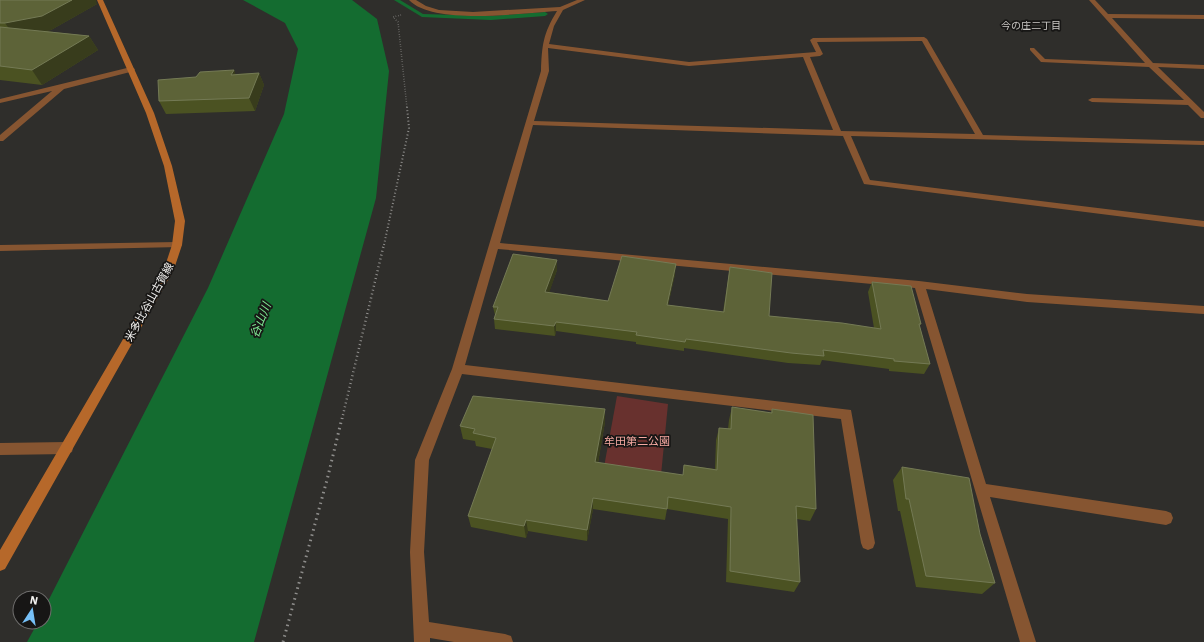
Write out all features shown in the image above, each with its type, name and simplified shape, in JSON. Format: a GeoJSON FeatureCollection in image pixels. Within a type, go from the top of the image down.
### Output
{"type":"FeatureCollection","features":[{"type":"Feature","properties":{"kind":"main road","name":"米多比谷山古賀線"},"geometry":{"type":"LineString","coordinates":[[0,564],[169,269],[177,245],[180,221],[168,166],[150,113],[100,0]]}},
{"type":"Feature","properties":{"kind":"street"},"geometry":{"type":"LineString","coordinates":[[412,0],[424,8],[448,13],[482,13],[561,9],[582,0]]}},
{"type":"Feature","properties":{"kind":"street"},"geometry":{"type":"LineString","coordinates":[[1092,0],[1152,65],[1204,116]]}},
{"type":"Feature","properties":{"kind":"street"},"geometry":{"type":"LineString","coordinates":[[505,642],[422,636],[417,552],[422,460],[458,369],[545,71],[546,46],[551,26],[561,9]]}},
{"type":"Feature","properties":{"kind":"street"},"geometry":{"type":"LineString","coordinates":[[1106,16],[1204,17]]}},
{"type":"Feature","properties":{"kind":"street"},"geometry":{"type":"LineString","coordinates":[[546,46],[689,64],[820,54],[813,40],[924,39],[980,136]]}},
{"type":"Feature","properties":{"kind":"street"},"geometry":{"type":"LineString","coordinates":[[1032,49],[1043,61],[1204,67]]}},
{"type":"Feature","properties":{"kind":"street"},"geometry":{"type":"LineString","coordinates":[[806,55],[842,134],[867,182],[1204,224]]}},
{"type":"Feature","properties":{"kind":"street"},"geometry":{"type":"LineString","coordinates":[[0,101],[131,69]]}},
{"type":"Feature","properties":{"kind":"street"},"geometry":{"type":"LineString","coordinates":[[0,139],[61,87]]}},
{"type":"Feature","properties":{"kind":"street"},"geometry":{"type":"LineString","coordinates":[[1092,100],[1191,103]]}},
{"type":"Feature","properties":{"kind":"street"},"geometry":{"type":"LineString","coordinates":[[530,123],[842,134],[1204,142]]}},
{"type":"Feature","properties":{"kind":"street"},"geometry":{"type":"LineString","coordinates":[[0,248],[177,245]]}},
{"type":"Feature","properties":{"kind":"street"},"geometry":{"type":"LineString","coordinates":[[495,246],[920,285],[1027,298],[1204,310]]}},
{"type":"Feature","properties":{"kind":"street"},"geometry":{"type":"LineString","coordinates":[[920,285],[1028,642]]}},
{"type":"Feature","properties":{"kind":"street"},"geometry":{"type":"LineString","coordinates":[[458,369],[847,414],[868,542]]}},
{"type":"Feature","properties":{"kind":"street"},"geometry":{"type":"LineString","coordinates":[[0,449],[66,448]]}},
{"type":"Feature","properties":{"kind":"street"},"geometry":{"type":"LineString","coordinates":[[981,489],[1166,518]]}},
{"type":"Feature","properties":{"kind":"path"},"geometry":{"type":"LineString","coordinates":[[283,642],[328,476],[389,222],[409,128],[398,22],[393,17]]}},
{"type":"Feature","properties":{"kind":"green space","name":"牟田第二公園"},"geometry":{"type":"Polygon","coordinates":[[[617,396],[668,404],[661,475],[604,467],[617,396]]]}},
{"type":"Feature","properties":{"kind":"water","name":"谷山川"},"geometry":{"type":"Polygon","coordinates":[[[243,0],[352,0],[377,19],[389,71],[376,198],[254,642],[27,642],[34,630],[52,630],[52,593],[208,288],[284,114],[298,49],[285,23],[243,0]]]}},
{"type":"Feature","properties":{"kind":"building"},"geometry":{"type":"Polygon","coordinates":[[[0,0],[72,0],[42,16],[0,23],[0,0]]]}},
{"type":"Feature","properties":{"kind":"building"},"geometry":{"type":"Polygon","coordinates":[[[0,27],[89,36],[32,70],[0,66],[0,27]]]}},
{"type":"Feature","properties":{"kind":"building"},"geometry":{"type":"Polygon","coordinates":[[[234,70],[231,75],[259,73],[249,98],[159,101],[158,80],[196,77],[200,72],[234,70]]]}},
{"type":"Feature","properties":{"kind":"building"},"geometry":{"type":"Polygon","coordinates":[[[513,254],[557,260],[545,292],[608,301],[622,256],[676,264],[667,305],[724,312],[730,267],[772,273],[769,316],[842,323],[881,329],[872,282],[911,286],[921,324],[919,324],[930,364],[894,361],[894,359],[823,350],[824,356],[686,339],[685,342],[636,335],[637,332],[556,322],[554,326],[494,319],[498,307],[493,307],[513,254]]]}},
{"type":"Feature","properties":{"kind":"building"},"geometry":{"type":"Polygon","coordinates":[[[473,396],[605,409],[595,462],[683,475],[684,465],[717,470],[719,428],[731,429],[732,407],[772,413],[772,409],[813,415],[816,509],[796,506],[800,582],[730,571],[731,507],[668,497],[667,509],[593,498],[587,530],[526,520],[524,526],[468,516],[496,438],[473,433],[475,429],[460,426],[473,396]]]}},
{"type":"Feature","properties":{"kind":"building"},"geometry":{"type":"Polygon","coordinates":[[[902,467],[969,478],[980,534],[995,583],[926,576],[909,499],[906,499],[902,467]]]}},
{"type":"Feature","properties":{"kind":"waterway"},"geometry":{"type":"LineString","coordinates":[[396,0],[422,15],[491,18],[545,14]]}},
{"type":"Feature","properties":{"kind":"district","name":"今の庄二丁目"},"geometry":{"type":"Point","coordinates":[1031,25]}}]}
